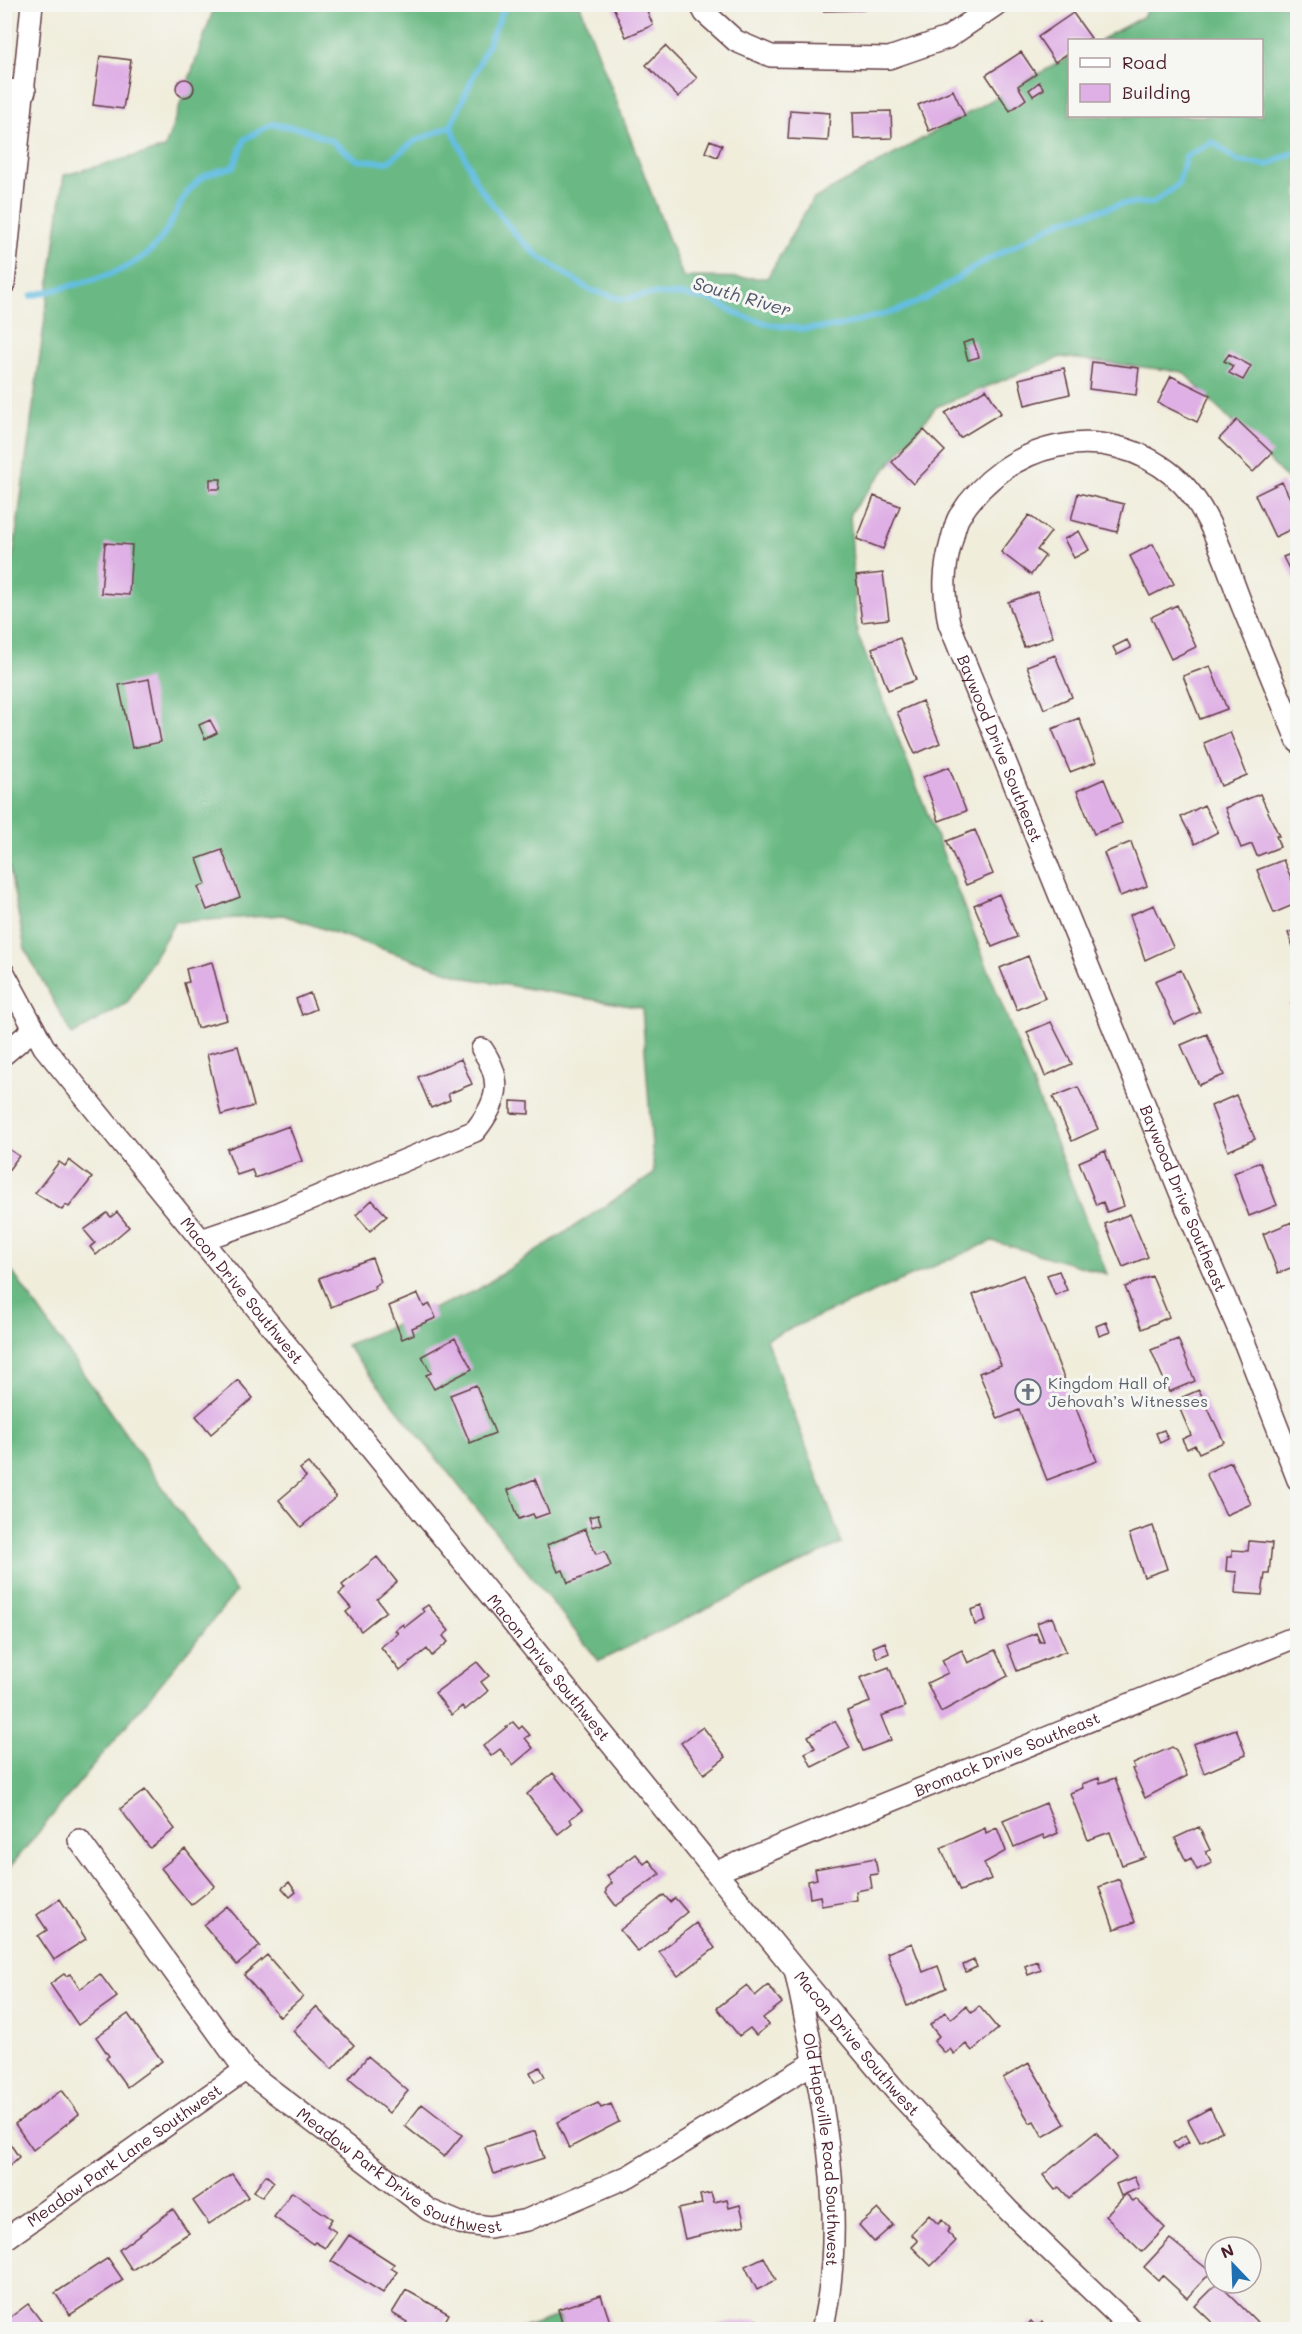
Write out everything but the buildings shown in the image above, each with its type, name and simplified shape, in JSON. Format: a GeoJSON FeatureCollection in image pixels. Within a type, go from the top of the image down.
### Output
{"type":"FeatureCollection","features":[{"type":"Feature","properties":{"kind":"street"},"geometry":{"type":"LineString","coordinates":[[4,284],[15,91],[32,4]]}},
{"type":"Feature","properties":{"kind":"street"},"geometry":{"type":"LineString","coordinates":[[700,4],[705,13],[736,41],[771,56],[889,58],[947,38],[997,4]]}},
{"type":"Feature","properties":{"kind":"street","name":"Baywood Drive Southeast"},"geometry":{"type":"LineString","coordinates":[[1298,742],[1205,513],[1174,476],[1130,450],[1080,442],[1032,452],[989,478],[958,519],[944,568],[944,597],[949,623],[1187,1208],[1245,1344],[1298,1480]]}},
{"type":"Feature","properties":{"kind":"street","name":"Macon Drive Southwest"},"geometry":{"type":"LineString","coordinates":[[4,973],[44,1047],[796,1971],[896,2091],[1000,2203],[1132,2330]]}},
{"type":"Feature","properties":{"kind":"street"},"geometry":{"type":"LineString","coordinates":[[4,1054],[34,1029]]}},
{"type":"Feature","properties":{"kind":"street"},"geometry":{"type":"LineString","coordinates":[[201,1240],[271,1216],[475,1131],[491,1111],[496,1088],[493,1066],[482,1049]]}},
{"type":"Feature","properties":{"kind":"street","name":"Bromack Drive Southeast"},"geometry":{"type":"LineString","coordinates":[[716,1872],[1298,1636]]}},
{"type":"Feature","properties":{"kind":"street","name":"Meadow Park Drive Southwest"},"geometry":{"type":"LineString","coordinates":[[79,1840],[245,2070],[429,2210],[460,2223],[490,2227],[527,2220],[629,2176],[813,2063]]}},
{"type":"Feature","properties":{"kind":"street","name":"Old Hapeville Road Southwest"},"geometry":{"type":"LineString","coordinates":[[796,1971],[826,2132],[832,2188],[832,2249],[822,2330]]}},
{"type":"Feature","properties":{"kind":"street","name":"Meadow Park Lane Southwest"},"geometry":{"type":"LineString","coordinates":[[4,2240],[245,2070]]}},
{"type":"Feature","properties":{"kind":"green space"},"geometry":{"type":"Polygon","coordinates":[[[215,5],[580,5],[683,277],[767,278],[812,200],[1068,58],[1068,117],[1263,117],[1263,39],[1102,39],[1144,16],[1148,5],[1297,5],[1297,489],[1183,372],[1061,357],[936,407],[850,513],[857,633],[1107,1274],[992,1241],[766,1339],[842,1543],[599,1661],[346,1345],[477,1290],[654,1174],[642,1008],[467,978],[283,915],[175,922],[127,1003],[72,1035],[25,949],[5,846],[4,625],[64,175],[165,148],[215,5]]]}},
{"type":"Feature","properties":{"kind":"green space"},"geometry":{"type":"Polygon","coordinates":[[[4,1260],[236,1592],[5,1873],[4,1873],[4,1260]]]}},
{"type":"Feature","properties":{"kind":"green space"},"geometry":{"type":"Polygon","coordinates":[[[558,2316],[568,2329],[517,2330],[558,2316]]]}},
{"type":"Feature","properties":{"kind":"waterway"},"geometry":{"type":"LineString","coordinates":[[451,126],[506,4]]}},
{"type":"Feature","properties":{"kind":"waterway","name":"South River"},"geometry":{"type":"LineString","coordinates":[[31,296],[92,280],[136,262],[148,253],[164,235],[193,186],[209,174],[233,167],[245,139],[272,124],[303,129],[332,141],[357,160],[388,162],[413,142],[451,126]]}},
{"type":"Feature","properties":{"kind":"waterway","name":"South River"},"geometry":{"type":"LineString","coordinates":[[451,126],[477,184],[515,234],[538,256],[590,290],[621,299],[652,294],[683,295],[714,301],[742,316],[772,325],[803,329],[835,327],[896,311],[925,299],[978,265],[1061,221],[1122,204],[1153,203],[1178,185],[1186,156],[1213,142],[1237,161],[1268,165],[1298,150]]}},
{"type":"Feature","properties":{"kind":"place","name":"Kingdom Hall of Jehovah’s Witnesses"},"geometry":{"type":"Point","coordinates":[1028,1392]}}]}
